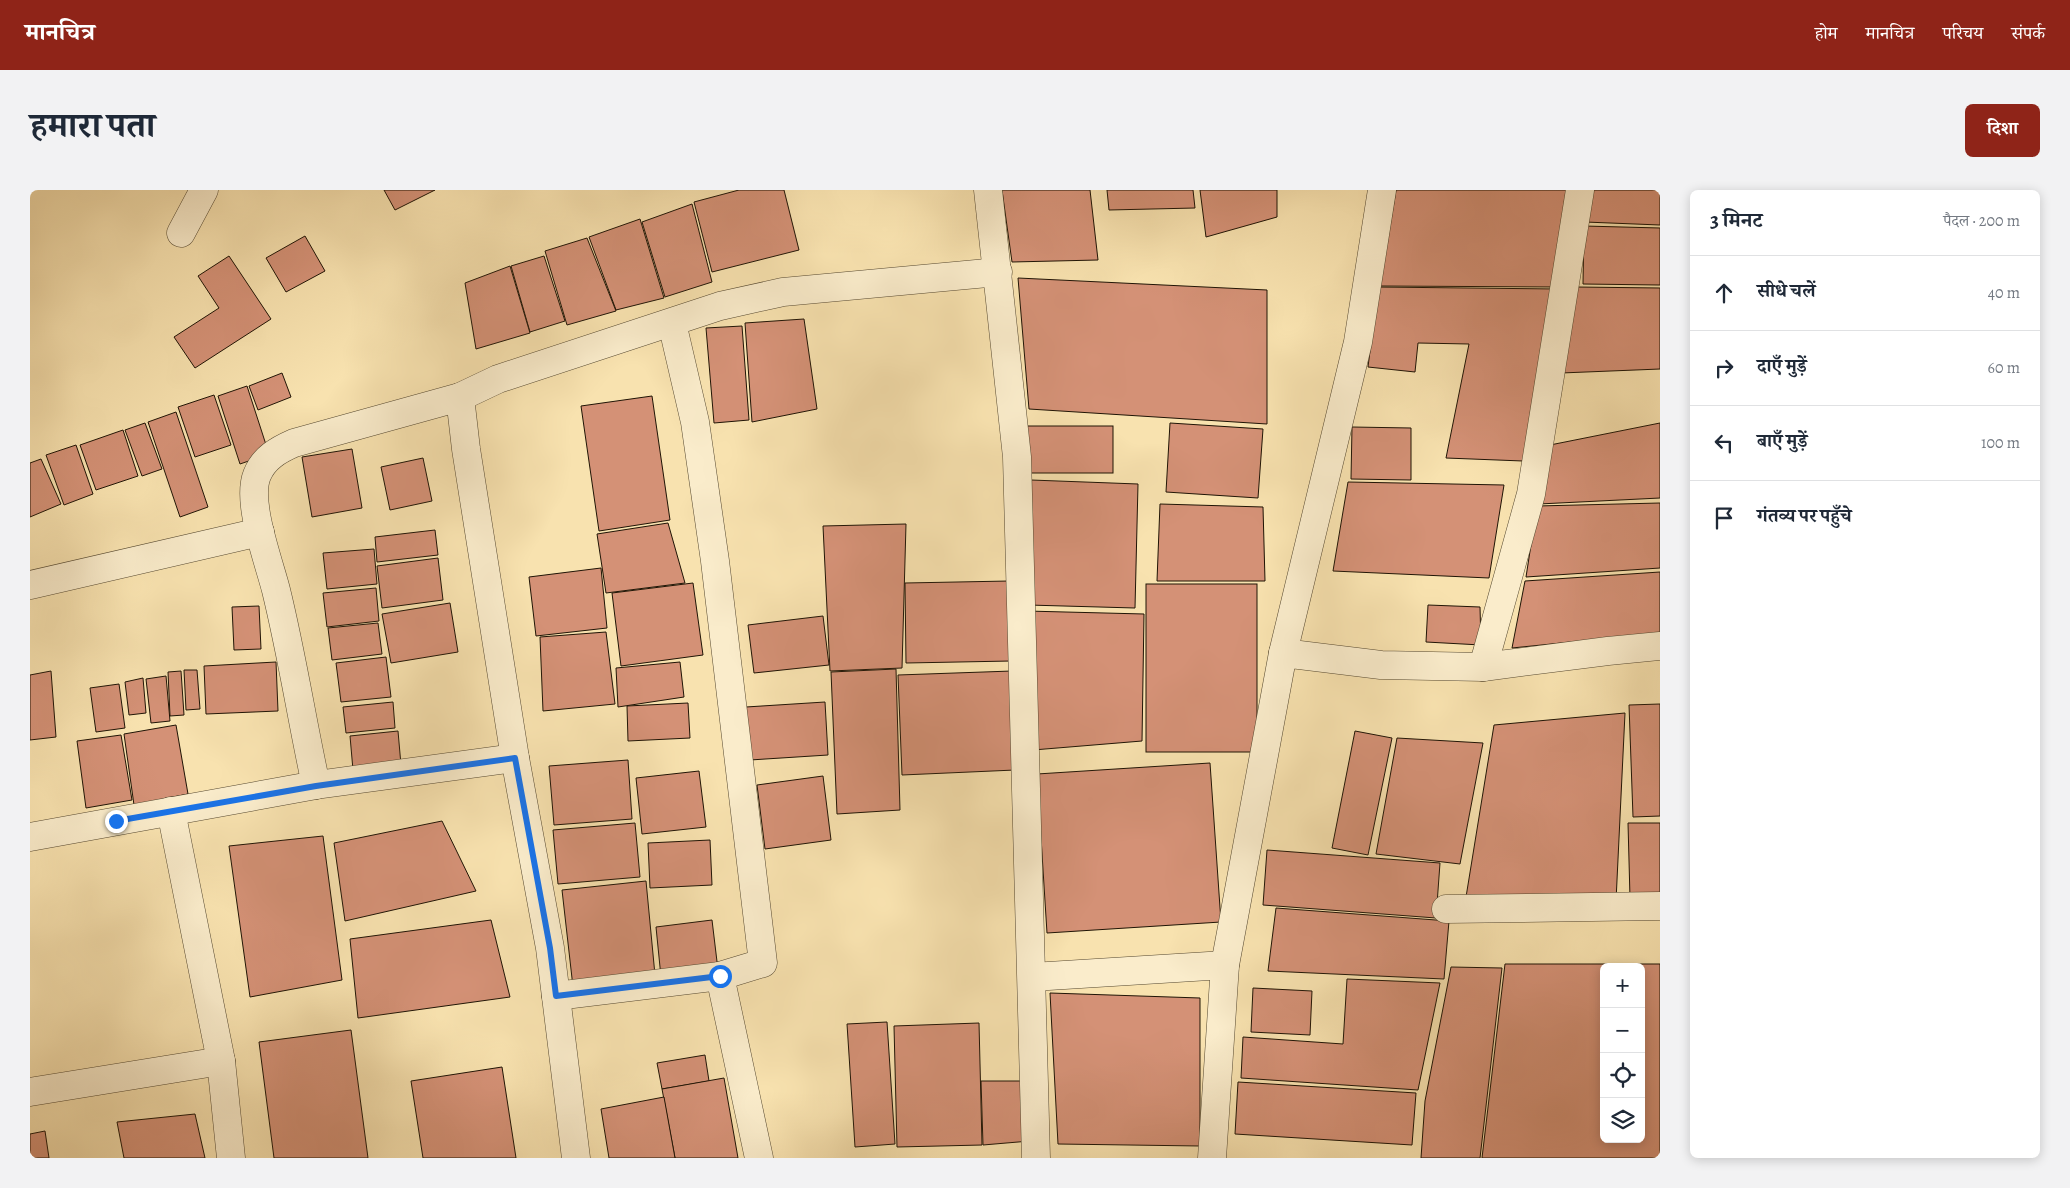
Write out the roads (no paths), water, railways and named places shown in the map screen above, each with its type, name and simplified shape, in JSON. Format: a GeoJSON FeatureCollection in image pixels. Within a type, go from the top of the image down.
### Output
{"type":"FeatureCollection","features":[{"type":"Feature","properties":{"kind":"street"},"geometry":{"type":"LineString","coordinates":[[182,233],[204,190]]}},
{"type":"Feature","properties":{"kind":"street"},"geometry":{"type":"LineString","coordinates":[[988,190],[1017,457],[1036,1158]]}},
{"type":"Feature","properties":{"kind":"street"},"geometry":{"type":"LineString","coordinates":[[1212,1158],[1225,965],[1283,653],[1358,342],[1382,190]]}},
{"type":"Feature","properties":{"kind":"street"},"geometry":{"type":"LineString","coordinates":[[1483,668],[1531,494],[1580,190]]}},
{"type":"Feature","properties":{"kind":"street"},"geometry":{"type":"LineString","coordinates":[[316,786],[276,591],[260,532],[255,493],[257,474],[273,453],[294,443],[460,397],[498,379],[720,306],[783,292],[998,272]]}},
{"type":"Feature","properties":{"kind":"street"},"geometry":{"type":"LineString","coordinates":[[556,996],[720,976],[763,962],[715,561],[694,422],[672,323]]}},
{"type":"Feature","properties":{"kind":"street"},"geometry":{"type":"LineString","coordinates":[[460,397],[466,449],[515,758],[550,948],[576,1158]]}},
{"type":"Feature","properties":{"kind":"street"},"geometry":{"type":"LineString","coordinates":[[30,586],[260,532]]}},
{"type":"Feature","properties":{"kind":"street"},"geometry":{"type":"LineString","coordinates":[[1283,653],[1381,665],[1483,668],[1660,646]]}},
{"type":"Feature","properties":{"kind":"street"},"geometry":{"type":"LineString","coordinates":[[30,837],[316,786],[515,758]]}},
{"type":"Feature","properties":{"kind":"street"},"geometry":{"type":"LineString","coordinates":[[171,811],[221,1061],[231,1158]]}},
{"type":"Feature","properties":{"kind":"street"},"geometry":{"type":"LineString","coordinates":[[1446,909],[1660,906]]}},
{"type":"Feature","properties":{"kind":"street"},"geometry":{"type":"LineString","coordinates":[[1032,977],[1225,965]]}},
{"type":"Feature","properties":{"kind":"street"},"geometry":{"type":"LineString","coordinates":[[720,976],[759,1158]]}},
{"type":"Feature","properties":{"kind":"street"},"geometry":{"type":"LineString","coordinates":[[30,1092],[221,1061]]}}]}
